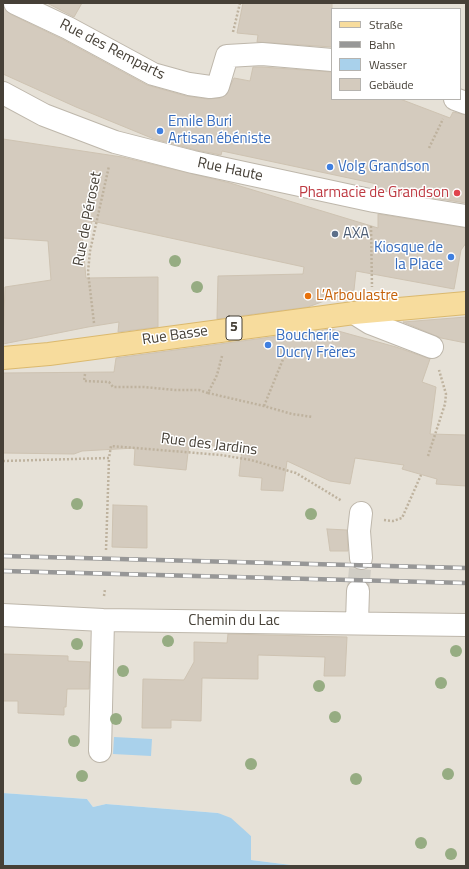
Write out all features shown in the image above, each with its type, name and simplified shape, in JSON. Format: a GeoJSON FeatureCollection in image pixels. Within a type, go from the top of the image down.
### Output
{"type":"FeatureCollection","features":[{"type":"Feature","properties":{"kind":"main road","name":"Rue Basse"},"geometry":{"type":"LineString","coordinates":[[3,358],[49,354],[354,313],[466,303]]}},
{"type":"Feature","properties":{"kind":"street","name":"Rue des Remparts"},"geometry":{"type":"LineString","coordinates":[[15,3],[68,28],[153,74],[188,84],[210,87],[218,86],[227,56],[262,54],[331,60]]}},
{"type":"Feature","properties":{"kind":"street","name":"Rue Haute"},"geometry":{"type":"LineString","coordinates":[[3,93],[44,116],[115,142],[193,162],[374,201],[466,216]]}},
{"type":"Feature","properties":{"kind":"street"},"geometry":{"type":"LineString","coordinates":[[450,106],[466,103]]}},
{"type":"Feature","properties":{"kind":"street"},"geometry":{"type":"LineString","coordinates":[[354,313],[370,323],[432,347]]}},
{"type":"Feature","properties":{"kind":"street"},"geometry":{"type":"LineString","coordinates":[[361,513],[359,531],[361,558]]}},
{"type":"Feature","properties":{"kind":"street"},"geometry":{"type":"LineString","coordinates":[[357,622],[358,591]]}},
{"type":"Feature","properties":{"kind":"street","name":"Chemin du Lac"},"geometry":{"type":"LineString","coordinates":[[3,616],[103,620],[357,622],[466,625]]}},
{"type":"Feature","properties":{"kind":"street"},"geometry":{"type":"LineString","coordinates":[[100,751],[103,620]]}},
{"type":"Feature","properties":{"kind":"path"},"geometry":{"type":"LineString","coordinates":[[429,148],[450,106]]}},
{"type":"Feature","properties":{"kind":"path","name":"Rue de Péroset"},"geometry":{"type":"LineString","coordinates":[[96,347],[88,272],[90,251],[115,142]]}},
{"type":"Feature","properties":{"kind":"path"},"geometry":{"type":"LineString","coordinates":[[372,290],[372,216],[374,201]]}},
{"type":"Feature","properties":{"kind":"path"},"geometry":{"type":"LineString","coordinates":[[264,406],[288,346]]}},
{"type":"Feature","properties":{"kind":"path"},"geometry":{"type":"LineString","coordinates":[[428,456],[442,415],[446,394],[432,347]]}},
{"type":"Feature","properties":{"kind":"path"},"geometry":{"type":"LineString","coordinates":[[208,393],[217,375],[222,354]]}},
{"type":"Feature","properties":{"kind":"path"},"geometry":{"type":"LineString","coordinates":[[84,381],[109,382],[113,387],[144,386],[175,390],[199,390],[292,414],[313,417]]}},
{"type":"Feature","properties":{"kind":"path","name":"Rue des Jardins"},"geometry":{"type":"LineString","coordinates":[[109,458],[111,446],[221,455],[251,460],[296,473],[361,513],[393,521],[398,520],[405,512],[421,475]]}},
{"type":"Feature","properties":{"kind":"path"},"geometry":{"type":"LineString","coordinates":[[3,461],[109,458],[106,550]]}},
{"type":"Feature","properties":{"kind":"shaded area"},"geometry":{"type":"Polygon","coordinates":[[[3,3],[466,3],[466,866],[299,866],[251,860],[251,836],[218,813],[106,804],[93,807],[87,799],[3,793],[3,3]]]}},
{"type":"Feature","properties":{"kind":"water"},"geometry":{"type":"Polygon","coordinates":[[[114,737],[152,739],[151,756],[113,754],[114,737]]]}},
{"type":"Feature","properties":{"kind":"water"},"geometry":{"type":"Polygon","coordinates":[[[3,793],[87,799],[93,807],[106,804],[218,813],[231,818],[251,836],[251,860],[299,866],[3,866],[3,793]]]}},
{"type":"Feature","properties":{"kind":"building"},"geometry":{"type":"Polygon","coordinates":[[[47,3],[82,3],[74,17],[47,3]]]}},
{"type":"Feature","properties":{"kind":"building"},"geometry":{"type":"Polygon","coordinates":[[[243,3],[332,3],[331,47],[257,42],[258,35],[237,33],[243,3]]]}},
{"type":"Feature","properties":{"kind":"building"},"geometry":{"type":"Polygon","coordinates":[[[3,5],[10,14],[62,39],[147,85],[186,96],[208,99],[220,98],[226,95],[234,78],[250,81],[253,67],[331,72],[331,100],[403,100],[450,118],[453,112],[466,115],[466,203],[378,189],[377,184],[222,151],[221,155],[196,150],[154,139],[76,107],[3,74],[3,5]]]}},
{"type":"Feature","properties":{"kind":"building"},"geometry":{"type":"Polygon","coordinates":[[[3,139],[122,157],[230,183],[378,228],[378,214],[466,228],[466,243],[461,250],[454,289],[356,271],[354,290],[308,307],[217,319],[218,276],[303,274],[304,267],[92,221],[91,227],[81,225],[86,278],[158,277],[158,327],[118,332],[119,322],[3,344],[5,287],[51,280],[48,241],[3,238],[3,139]]]}},
{"type":"Feature","properties":{"kind":"building"},"geometry":{"type":"Polygon","coordinates":[[[466,317],[466,343],[441,338],[403,322],[466,317]]]}},
{"type":"Feature","properties":{"kind":"building"},"geometry":{"type":"Polygon","coordinates":[[[331,329],[396,347],[430,359],[422,382],[436,387],[430,434],[466,435],[466,486],[436,484],[437,479],[402,469],[404,465],[355,458],[350,484],[330,481],[287,461],[283,491],[261,490],[262,478],[239,476],[242,449],[189,444],[186,470],[134,465],[135,448],[82,451],[74,454],[3,453],[3,373],[114,372],[116,358],[331,329]]]}},
{"type":"Feature","properties":{"kind":"building"},"geometry":{"type":"Polygon","coordinates":[[[113,505],[147,506],[147,548],[112,547],[113,505]]]}},
{"type":"Feature","properties":{"kind":"building"},"geometry":{"type":"Polygon","coordinates":[[[327,529],[347,530],[348,551],[330,551],[327,529]]]}},
{"type":"Feature","properties":{"kind":"building"},"geometry":{"type":"Polygon","coordinates":[[[228,634],[347,637],[345,676],[324,676],[325,657],[258,655],[258,679],[202,678],[201,721],[171,720],[171,728],[142,728],[143,679],[184,680],[194,662],[194,642],[227,643],[228,634]]]}},
{"type":"Feature","properties":{"kind":"building"},"geometry":{"type":"Polygon","coordinates":[[[3,654],[68,656],[68,661],[90,662],[89,689],[67,689],[64,715],[18,713],[18,701],[3,701],[3,654]]]}},
{"type":"Feature","properties":{"kind":"tunnel"},"geometry":{"type":"LineString","coordinates":[[358,591],[361,558]]}},
{"type":"Feature","properties":{"kind":"railway"},"geometry":{"type":"LineString","coordinates":[[3,556],[466,568]]}},
{"type":"Feature","properties":{"kind":"railway"},"geometry":{"type":"LineString","coordinates":[[3,571],[466,583]]}},
{"type":"Feature","properties":{"kind":"place","name":"Emile Buri Artisan ébéniste"},"geometry":{"type":"Point","coordinates":[160,131]}},
{"type":"Feature","properties":{"kind":"place","name":"Volg Grandson"},"geometry":{"type":"Point","coordinates":[330,167]}},
{"type":"Feature","properties":{"kind":"place","name":"Pharmacie de Grandson"},"geometry":{"type":"Point","coordinates":[457,193]}},
{"type":"Feature","properties":{"kind":"place","name":"AXA"},"geometry":{"type":"Point","coordinates":[335,234]}},
{"type":"Feature","properties":{"kind":"place","name":"Kiosque de la Place"},"geometry":{"type":"Point","coordinates":[451,257]}},
{"type":"Feature","properties":{"kind":"place","name":"L’Arboulastre"},"geometry":{"type":"Point","coordinates":[308,296]}},
{"type":"Feature","properties":{"kind":"place","name":"Boucherie Ducry Frères"},"geometry":{"type":"Point","coordinates":[268,345]}}]}
